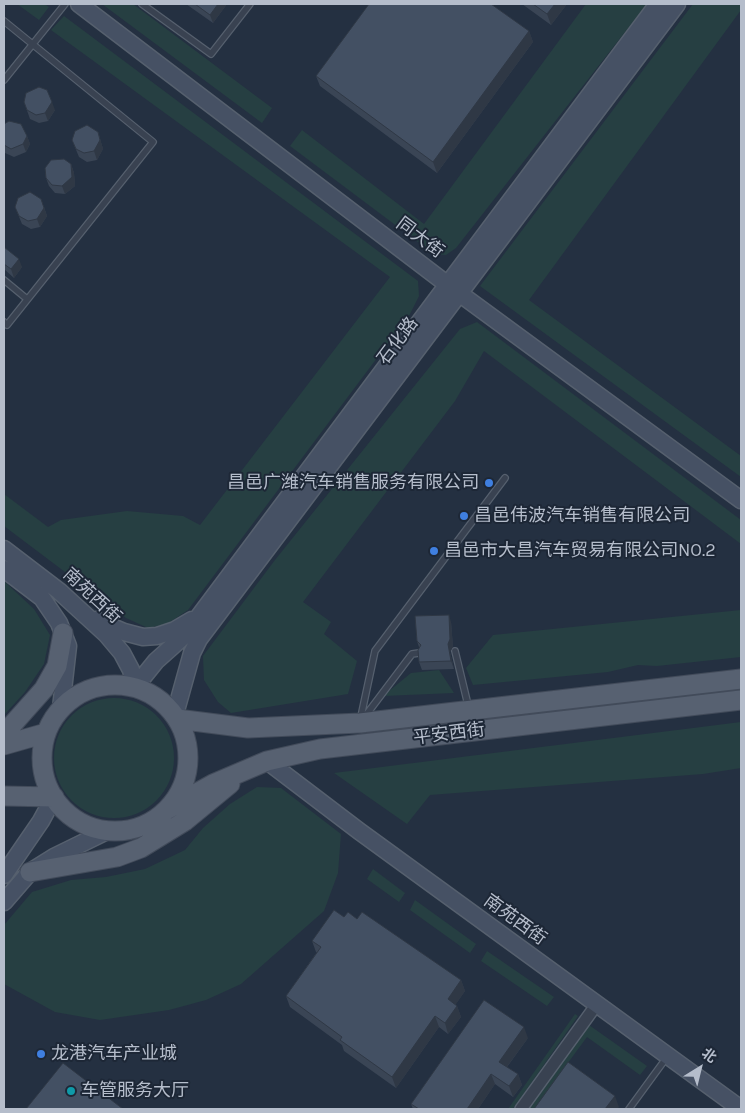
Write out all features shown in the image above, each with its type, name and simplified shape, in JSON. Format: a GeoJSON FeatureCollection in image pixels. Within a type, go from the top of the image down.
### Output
{"type":"FeatureCollection","features":[{"type":"Feature","properties":{"kind":"main road","name":"同大街"},"geometry":{"type":"LineString","coordinates":[[79,4],[454,288],[741,500]]}},
{"type":"Feature","properties":{"kind":"main road","name":"石化路"},"geometry":{"type":"LineString","coordinates":[[176,717],[192,653],[200,639],[658,4]]}},
{"type":"Feature","properties":{"kind":"main road","name":"石化路"},"geometry":{"type":"LineString","coordinates":[[135,687],[156,661],[184,636],[676,4]]}},
{"type":"Feature","properties":{"kind":"main road","name":"南苑西街"},"geometry":{"type":"LineString","coordinates":[[4,549],[59,591],[86,615],[122,653],[131,670],[135,687]]}},
{"type":"Feature","properties":{"kind":"main road","name":"南苑西街"},"geometry":{"type":"LineString","coordinates":[[4,569],[42,598],[63,633],[68,646],[61,708]]}},
{"type":"Feature","properties":{"kind":"main road"},"geometry":{"type":"LineString","coordinates":[[86,615],[124,632],[143,637],[157,636],[175,630],[200,615]]}},
{"type":"Feature","properties":{"kind":"main road"},"geometry":{"type":"LineString","coordinates":[[4,734],[44,689],[57,666],[63,633]]}},
{"type":"Feature","properties":{"kind":"main road","name":"平安西街"},"geometry":{"type":"LineString","coordinates":[[176,717],[248,728],[360,723],[741,679]]}},
{"type":"Feature","properties":{"kind":"main road"},"geometry":{"type":"LineString","coordinates":[[111,685],[135,687],[152,695],[176,717],[187,741],[188,765],[182,789],[168,809],[151,822],[130,830],[107,831],[80,821],[68,814],[54,798],[45,777],[42,755],[46,733],[61,708],[76,696],[92,688],[111,685]]}},
{"type":"Feature","properties":{"kind":"main road","name":"平安西街"},"geometry":{"type":"LineString","coordinates":[[168,809],[213,784],[267,761],[320,749],[741,700]]}},
{"type":"Feature","properties":{"kind":"main road"},"geometry":{"type":"LineString","coordinates":[[4,744],[46,733]]}},
{"type":"Feature","properties":{"kind":"main road","name":"南苑西街"},"geometry":{"type":"LineString","coordinates":[[267,761],[741,1109]]}},
{"type":"Feature","properties":{"kind":"main road"},"geometry":{"type":"LineString","coordinates":[[30,872],[116,857],[141,848],[185,821],[249,769]]}},
{"type":"Feature","properties":{"kind":"main road"},"geometry":{"type":"LineString","coordinates":[[4,796],[54,798]]}},
{"type":"Feature","properties":{"kind":"main road"},"geometry":{"type":"LineString","coordinates":[[4,875],[31,837],[54,798]]}},
{"type":"Feature","properties":{"kind":"main road"},"geometry":{"type":"LineString","coordinates":[[4,902],[30,872],[54,857],[107,831]]}},
{"type":"Feature","properties":{"kind":"street"},"geometry":{"type":"LineString","coordinates":[[521,1109],[597,1004]]}},
{"type":"Feature","properties":{"kind":"lane"},"geometry":{"type":"LineString","coordinates":[[4,80],[65,4]]}},
{"type":"Feature","properties":{"kind":"lane"},"geometry":{"type":"LineString","coordinates":[[142,4],[150,6],[210,54],[250,4]]}},
{"type":"Feature","properties":{"kind":"lane"},"geometry":{"type":"LineString","coordinates":[[4,21],[153,142],[7,325],[4,322]]}},
{"type":"Feature","properties":{"kind":"lane"},"geometry":{"type":"LineString","coordinates":[[4,280],[27,299]]}},
{"type":"Feature","properties":{"kind":"lane"},"geometry":{"type":"LineString","coordinates":[[360,723],[375,652],[506,478]]}},
{"type":"Feature","properties":{"kind":"lane"},"geometry":{"type":"LineString","coordinates":[[455,651],[469,711]]}},
{"type":"Feature","properties":{"kind":"lane"},"geometry":{"type":"LineString","coordinates":[[360,723],[412,654],[419,653]]}},
{"type":"Feature","properties":{"kind":"lane"},"geometry":{"type":"LineString","coordinates":[[629,1109],[668,1055]]}},
{"type":"Feature","properties":{"kind":"green space"},"geometry":{"type":"Polygon","coordinates":[[[17,4],[44,4],[49,7],[39,20],[17,4]]]}},
{"type":"Feature","properties":{"kind":"green space"},"geometry":{"type":"Polygon","coordinates":[[[102,4],[133,4],[272,108],[262,123],[102,4]]]}},
{"type":"Feature","properties":{"kind":"green space"},"geometry":{"type":"Polygon","coordinates":[[[586,4],[647,4],[456,248],[446,255],[434,254],[290,146],[302,130],[424,224],[586,4]]]}},
{"type":"Feature","properties":{"kind":"green space"},"geometry":{"type":"Polygon","coordinates":[[[693,4],[741,4],[741,10],[529,300],[741,456],[741,477],[480,286],[693,4]]]}},
{"type":"Feature","properties":{"kind":"green space"},"geometry":{"type":"Polygon","coordinates":[[[64,16],[418,281],[419,296],[410,314],[188,610],[167,624],[148,628],[126,618],[4,526],[4,494],[48,527],[61,520],[127,511],[183,516],[200,525],[390,277],[51,30],[64,16]]]}},
{"type":"Feature","properties":{"kind":"green space"},"geometry":{"type":"Polygon","coordinates":[[[477,322],[741,520],[741,544],[484,351],[455,401],[303,602],[331,622],[324,634],[357,661],[348,694],[231,713],[218,702],[204,680],[203,656],[275,560],[460,329],[477,322]]]}},
{"type":"Feature","properties":{"kind":"green space"},"geometry":{"type":"Polygon","coordinates":[[[4,581],[34,609],[50,635],[44,664],[25,692],[4,715],[4,581]]]}},
{"type":"Feature","properties":{"kind":"green space"},"geometry":{"type":"Polygon","coordinates":[[[741,610],[741,657],[657,666],[638,665],[608,672],[473,685],[466,668],[493,635],[741,610]]]}},
{"type":"Feature","properties":{"kind":"green space"},"geometry":{"type":"Polygon","coordinates":[[[439,670],[454,693],[383,696],[411,673],[439,670]]]}},
{"type":"Feature","properties":{"kind":"green space"},"geometry":{"type":"Polygon","coordinates":[[[114,698],[126,699],[137,703],[147,708],[156,716],[164,725],[169,735],[173,746],[173,770],[169,781],[164,791],[156,800],[147,808],[137,813],[126,817],[114,818],[102,817],[91,813],[81,808],[72,800],[64,791],[59,781],[55,770],[54,758],[55,746],[59,735],[64,725],[72,716],[81,708],[91,703],[102,699],[114,698]]]}},
{"type":"Feature","properties":{"kind":"green space"},"geometry":{"type":"Polygon","coordinates":[[[741,722],[741,768],[703,774],[430,795],[407,824],[334,773],[741,722]]]}},
{"type":"Feature","properties":{"kind":"green space"},"geometry":{"type":"Polygon","coordinates":[[[257,787],[281,788],[341,834],[338,873],[324,911],[241,984],[206,1000],[169,1010],[100,1020],[55,1012],[4,984],[4,925],[32,892],[71,880],[106,877],[145,869],[185,850],[203,828],[230,804],[257,787]]]}},
{"type":"Feature","properties":{"kind":"green space"},"geometry":{"type":"Polygon","coordinates":[[[373,869],[405,893],[399,902],[367,879],[373,869]]]}},
{"type":"Feature","properties":{"kind":"green space"},"geometry":{"type":"Polygon","coordinates":[[[415,900],[476,944],[470,953],[410,910],[415,900]]]}},
{"type":"Feature","properties":{"kind":"green space"},"geometry":{"type":"Polygon","coordinates":[[[487,951],[554,997],[547,1006],[481,961],[487,951]]]}},
{"type":"Feature","properties":{"kind":"green space"},"geometry":{"type":"Polygon","coordinates":[[[575,1014],[578,1016],[513,1109],[508,1109],[575,1014]]]}},
{"type":"Feature","properties":{"kind":"green space"},"geometry":{"type":"Polygon","coordinates":[[[589,1025],[647,1066],[640,1075],[587,1037],[534,1109],[529,1109],[589,1025]]]}},
{"type":"Feature","properties":{"kind":"building"},"geometry":{"type":"Polygon","coordinates":[[[195,4],[218,4],[210,15],[195,4]]]}},
{"type":"Feature","properties":{"kind":"building"},"geometry":{"type":"Polygon","coordinates":[[[369,4],[491,4],[529,31],[433,162],[316,76],[369,4]]]}},
{"type":"Feature","properties":{"kind":"building"},"geometry":{"type":"Polygon","coordinates":[[[533,4],[555,4],[547,14],[533,4]]]}},
{"type":"Feature","properties":{"kind":"building"},"geometry":{"type":"Polygon","coordinates":[[[39,87],[47,90],[52,102],[45,113],[36,115],[27,110],[24,102],[26,93],[39,87]]]}},
{"type":"Feature","properties":{"kind":"building"},"geometry":{"type":"Polygon","coordinates":[[[9,121],[21,124],[27,136],[23,144],[11,149],[4,145],[4,124],[9,121]]]}},
{"type":"Feature","properties":{"kind":"building"},"geometry":{"type":"Polygon","coordinates":[[[87,125],[98,132],[100,140],[94,151],[84,153],[76,149],[72,140],[75,131],[87,125]]]}},
{"type":"Feature","properties":{"kind":"building"},"geometry":{"type":"Polygon","coordinates":[[[64,159],[71,164],[72,177],[62,186],[52,185],[46,178],[45,168],[51,160],[64,159]]]}},
{"type":"Feature","properties":{"kind":"building"},"geometry":{"type":"Polygon","coordinates":[[[30,192],[41,199],[44,208],[37,219],[28,221],[19,216],[15,207],[18,198],[30,192]]]}},
{"type":"Feature","properties":{"kind":"building"},"geometry":{"type":"Polygon","coordinates":[[[4,247],[19,259],[11,269],[4,264],[4,247]]]}},
{"type":"Feature","properties":{"kind":"building"},"geometry":{"type":"Polygon","coordinates":[[[449,615],[450,639],[448,644],[451,661],[419,662],[418,650],[421,645],[417,641],[415,616],[449,615]]]}},
{"type":"Feature","properties":{"kind":"building"},"geometry":{"type":"Polygon","coordinates":[[[334,910],[344,917],[348,912],[357,919],[362,912],[461,980],[448,999],[457,1006],[445,1023],[435,1016],[392,1077],[340,1040],[342,1037],[286,996],[321,947],[312,941],[334,910]]]}},
{"type":"Feature","properties":{"kind":"building"},"geometry":{"type":"Polygon","coordinates":[[[484,1000],[524,1027],[499,1062],[518,1074],[509,1086],[491,1074],[467,1109],[419,1109],[411,1104],[484,1000]]]}},
{"type":"Feature","properties":{"kind":"building"},"geometry":{"type":"Polygon","coordinates":[[[568,1062],[615,1096],[605,1109],[534,1109],[568,1062]]]}},
{"type":"Feature","properties":{"kind":"building"},"geometry":{"type":"Polygon","coordinates":[[[63,1063],[123,1109],[26,1109],[63,1063]]]}},
{"type":"Feature","properties":{"kind":"place","name":"昌邑广潍汽车销售服务有限公司"},"geometry":{"type":"Point","coordinates":[489,483]}},
{"type":"Feature","properties":{"kind":"place","name":"昌邑伟波汽车销售有限公司"},"geometry":{"type":"Point","coordinates":[464,516]}},
{"type":"Feature","properties":{"kind":"place","name":"昌邑市大昌汽车贸易有限公司NO.2"},"geometry":{"type":"Point","coordinates":[434,551]}},
{"type":"Feature","properties":{"kind":"place","name":"龙港汽车产业城"},"geometry":{"type":"Point","coordinates":[41,1054]}},
{"type":"Feature","properties":{"kind":"place","name":"车管服务大厅"},"geometry":{"type":"Point","coordinates":[71,1091]}}]}
